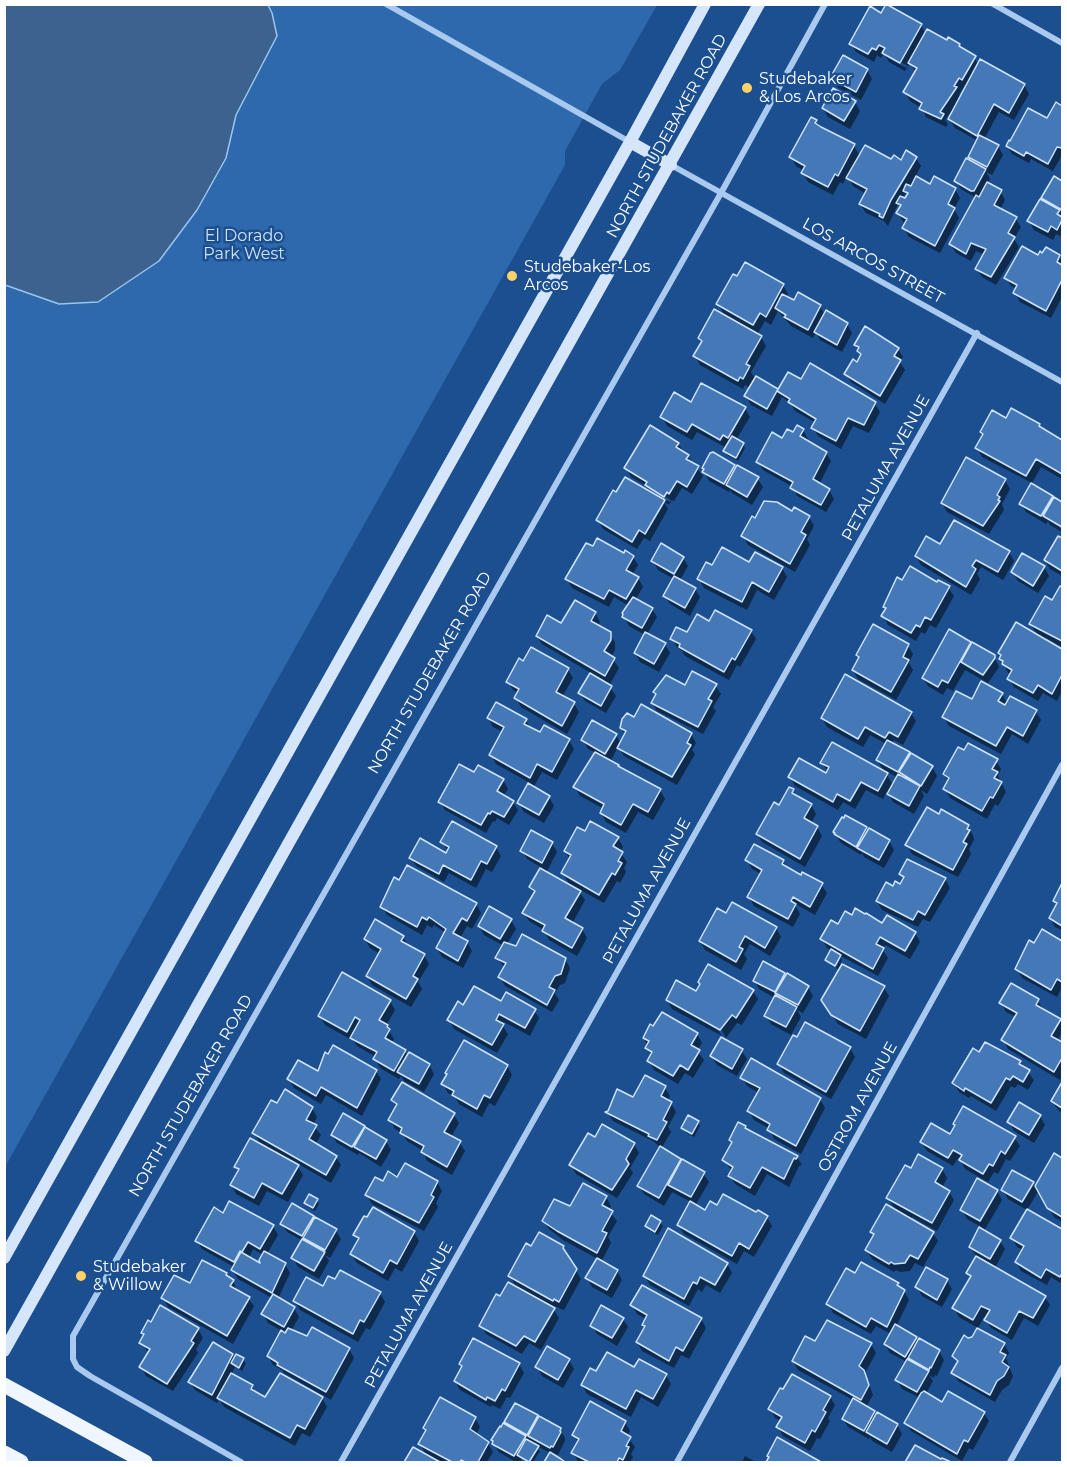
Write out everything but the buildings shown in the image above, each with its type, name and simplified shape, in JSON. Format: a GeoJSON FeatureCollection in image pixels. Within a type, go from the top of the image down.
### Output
{"type":"FeatureCollection","features":[{"type":"Feature","properties":{"kind":"main road","name":"NORTH STUDEBAKER ROAD"},"geometry":{"type":"LineString","coordinates":[[4,1258],[630,142],[705,4]]}},
{"type":"Feature","properties":{"kind":"main road","name":"NORTH STUDEBAKER ROAD"},"geometry":{"type":"LineString","coordinates":[[4,1351],[759,4]]}},
{"type":"Feature","properties":{"kind":"main road"},"geometry":{"type":"LineString","coordinates":[[630,142],[670,165]]}},
{"type":"Feature","properties":{"kind":"main road"},"geometry":{"type":"LineString","coordinates":[[4,1386],[145,1462]]}},
{"type":"Feature","properties":{"kind":"main road"},"geometry":{"type":"LineString","coordinates":[[4,1453],[21,1462]]}},
{"type":"Feature","properties":{"kind":"street"},"geometry":{"type":"LineString","coordinates":[[386,4],[630,142]]}},
{"type":"Feature","properties":{"kind":"street","name":"NORTH STUDEBAKER ROAD"},"geometry":{"type":"LineString","coordinates":[[241,1462],[77,1367],[73,1359],[73,1336],[825,4]]}},
{"type":"Feature","properties":{"kind":"street"},"geometry":{"type":"LineString","coordinates":[[993,4],[1062,43]]}},
{"type":"Feature","properties":{"kind":"street","name":"LOS ARCOS STREET"},"geometry":{"type":"LineString","coordinates":[[670,165],[1062,382]]}},
{"type":"Feature","properties":{"kind":"street","name":"PETALUMA AVENUE"},"geometry":{"type":"LineString","coordinates":[[341,1462],[977,333]]}},
{"type":"Feature","properties":{"kind":"street","name":"OSTROM AVENUE"},"geometry":{"type":"LineString","coordinates":[[677,1462],[1062,765]]}},
{"type":"Feature","properties":{"kind":"street"},"geometry":{"type":"LineString","coordinates":[[1010,1462],[1062,1368]]}},
{"type":"Feature","properties":{"kind":"green space","name":"El Dorado Park West"},"geometry":{"type":"Polygon","coordinates":[[[5,5],[657,5],[620,70],[602,84],[565,151],[565,165],[5,1167],[5,5]]]}},
{"type":"Feature","properties":{"kind":"shaded area"},"geometry":{"type":"Polygon","coordinates":[[[5,5],[268,5],[277,36],[236,115],[226,158],[197,210],[159,261],[98,302],[59,304],[5,285],[5,5]]]}},
{"type":"Feature","properties":{"kind":"place","name":"Studebaker & Los Arcos"},"geometry":{"type":"Point","coordinates":[747,88]}},
{"type":"Feature","properties":{"kind":"place","name":"Studebaker-Los Arcos"},"geometry":{"type":"Point","coordinates":[512,276]}},
{"type":"Feature","properties":{"kind":"place","name":"Studebaker & Willow"},"geometry":{"type":"Point","coordinates":[81,1276]}}]}
